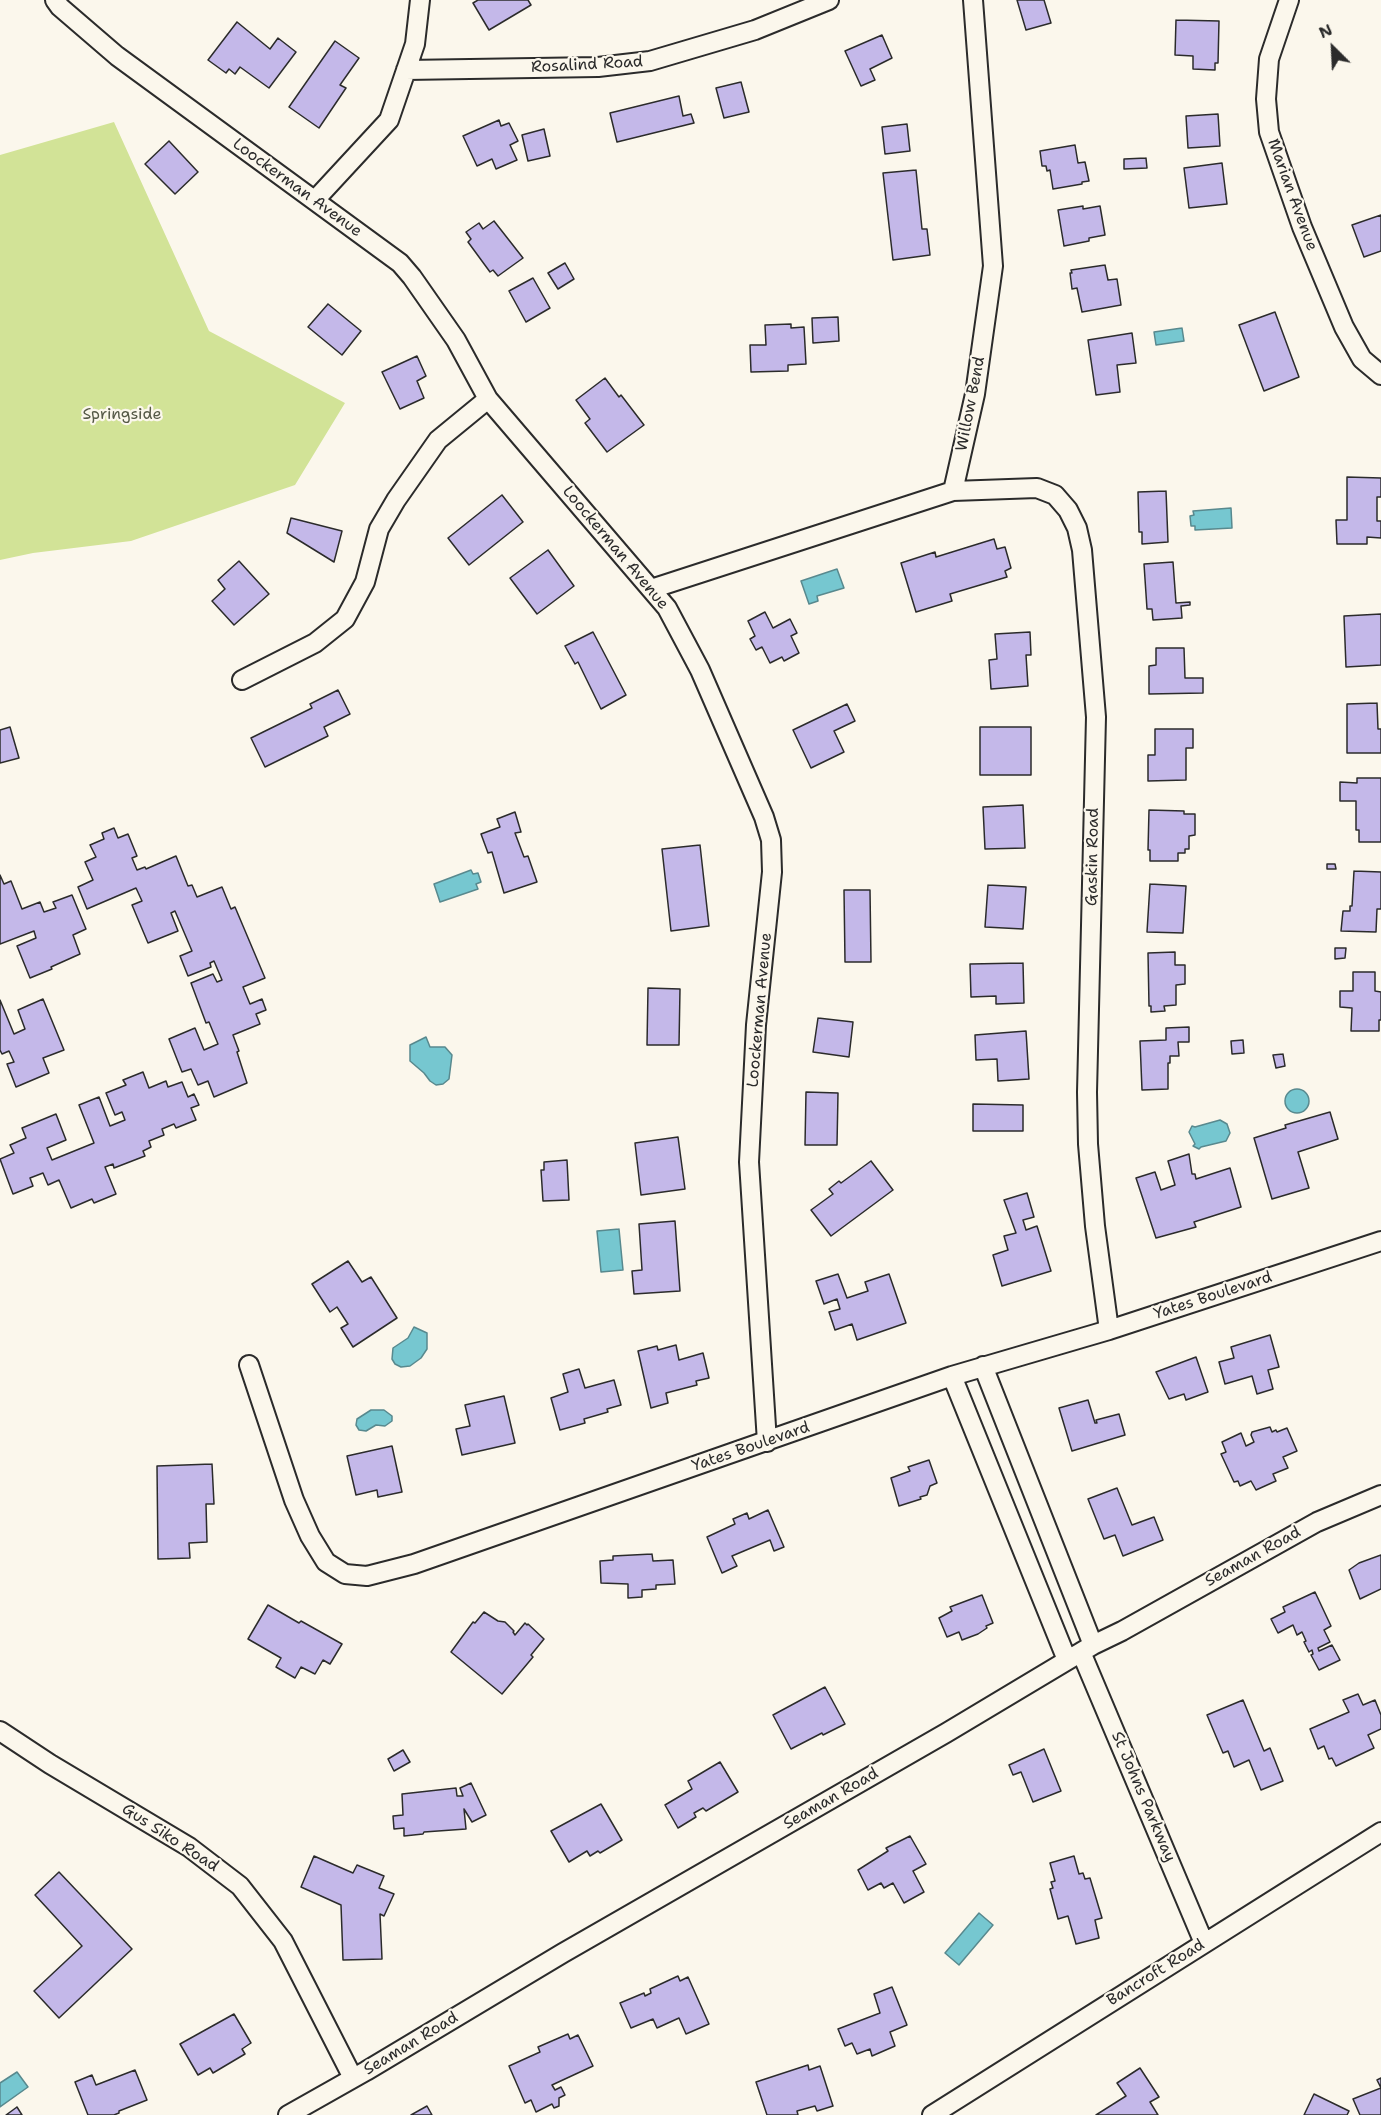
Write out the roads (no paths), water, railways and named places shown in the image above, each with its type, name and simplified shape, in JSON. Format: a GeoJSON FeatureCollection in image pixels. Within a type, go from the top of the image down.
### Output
{"type":"FeatureCollection","features":[{"type":"Feature","properties":{"kind":"street","name":"Loockerman Avenue"},"geometry":{"type":"LineString","coordinates":[[55,0],[60,7],[117,56],[400,263],[456,340],[488,399],[666,608],[700,670],[764,817],[771,840],[772,872],[756,1025],[749,1162],[767,1442]]}},
{"type":"Feature","properties":{"kind":"street"},"geometry":{"type":"LineString","coordinates":[[315,200],[389,120],[416,44],[420,0]]}},
{"type":"Feature","properties":{"kind":"street","name":"Rosalind Road"},"geometry":{"type":"LineString","coordinates":[[406,70],[598,67],[650,61],[755,30],[829,0]]}},
{"type":"Feature","properties":{"kind":"street","name":"Willow Bend"},"geometry":{"type":"LineString","coordinates":[[953,491],[975,394],[993,266],[973,0]]}},
{"type":"Feature","properties":{"kind":"street","name":"Marian Avenue"},"geometry":{"type":"LineString","coordinates":[[1288,0],[1269,59],[1266,99],[1269,132],[1302,227],[1344,327],[1362,359],[1381,375]]}},
{"type":"Feature","properties":{"kind":"street"},"geometry":{"type":"LineString","coordinates":[[242,680],[315,644],[345,619],[365,582],[379,529],[396,500],[438,440],[488,399]]}},
{"type":"Feature","properties":{"kind":"street","name":"Gaskin Road"},"geometry":{"type":"LineString","coordinates":[[953,491],[1037,488],[1055,495],[1068,510],[1077,528],[1082,550],[1096,717],[1087,1092],[1088,1144],[1095,1226],[1109,1330]]}},
{"type":"Feature","properties":{"kind":"street"},"geometry":{"type":"LineString","coordinates":[[651,589],[953,491]]}},
{"type":"Feature","properties":{"kind":"street","name":"Yates Boulevard"},"geometry":{"type":"LineString","coordinates":[[249,1365],[294,1500],[310,1536],[326,1562],[345,1574],[367,1576],[414,1564],[952,1376],[1109,1330],[1381,1241]]}},
{"type":"Feature","properties":{"kind":"street","name":"St Johns Parkway"},"geometry":{"type":"LineString","coordinates":[[983,1366],[1080,1652]]}},
{"type":"Feature","properties":{"kind":"street","name":"St Johns Parkway"},"geometry":{"type":"LineString","coordinates":[[952,1376],[1080,1652],[1204,1943]]}},
{"type":"Feature","properties":{"kind":"street","name":"Seaman Road"},"geometry":{"type":"LineString","coordinates":[[288,2115],[563,1953],[946,1733],[1080,1652],[1317,1522],[1381,1495]]}},
{"type":"Feature","properties":{"kind":"street","name":"Gus Siko Road"},"geometry":{"type":"LineString","coordinates":[[0,1731],[50,1764],[189,1847],[240,1886],[283,1941],[353,2078]]}},
{"type":"Feature","properties":{"kind":"street","name":"Bancroft Road"},"geometry":{"type":"LineString","coordinates":[[932,2115],[1381,1832]]}},
{"type":"Feature","properties":{"kind":"water"},"geometry":{"type":"Polygon","coordinates":[[[1182,328],[1184,341],[1156,345],[1154,332],[1182,328]]]}},
{"type":"Feature","properties":{"kind":"water"},"geometry":{"type":"Polygon","coordinates":[[[1231,508],[1232,528],[1195,530],[1195,526],[1191,526],[1190,516],[1194,515],[1193,511],[1231,508]]]}},
{"type":"Feature","properties":{"kind":"water"},"geometry":{"type":"Polygon","coordinates":[[[837,569],[844,588],[817,596],[818,601],[809,604],[801,581],[837,569]]]}},
{"type":"Feature","properties":{"kind":"water"},"geometry":{"type":"Polygon","coordinates":[[[471,870],[473,874],[478,873],[481,882],[476,884],[478,889],[440,902],[434,884],[471,870]]]}},
{"type":"Feature","properties":{"kind":"water"},"geometry":{"type":"Polygon","coordinates":[[[426,1037],[430,1047],[445,1047],[452,1055],[449,1079],[443,1084],[436,1085],[430,1081],[410,1061],[410,1045],[426,1037]]]}},
{"type":"Feature","properties":{"kind":"water"},"geometry":{"type":"Polygon","coordinates":[[[1297,1089],[1306,1092],[1309,1101],[1306,1110],[1297,1113],[1288,1110],[1285,1101],[1288,1092],[1297,1089]]]}},
{"type":"Feature","properties":{"kind":"water"},"geometry":{"type":"Polygon","coordinates":[[[1220,1120],[1227,1124],[1230,1133],[1226,1141],[1199,1149],[1193,1146],[1195,1144],[1189,1132],[1192,1126],[1220,1120]]]}},
{"type":"Feature","properties":{"kind":"water"},"geometry":{"type":"Polygon","coordinates":[[[619,1229],[623,1270],[601,1272],[597,1231],[619,1229]]]}},
{"type":"Feature","properties":{"kind":"water"},"geometry":{"type":"Polygon","coordinates":[[[414,1327],[427,1333],[427,1349],[421,1358],[410,1366],[401,1367],[392,1359],[393,1348],[408,1338],[414,1327]]]}},
{"type":"Feature","properties":{"kind":"water"},"geometry":{"type":"Polygon","coordinates":[[[371,1410],[384,1410],[392,1416],[392,1421],[385,1426],[376,1425],[366,1431],[359,1430],[356,1425],[357,1419],[371,1410]]]}},
{"type":"Feature","properties":{"kind":"water"},"geometry":{"type":"Polygon","coordinates":[[[979,1913],[993,1925],[959,1965],[945,1953],[979,1913]]]}},
{"type":"Feature","properties":{"kind":"water"},"geometry":{"type":"Polygon","coordinates":[[[17,2072],[28,2087],[0,2107],[0,2083],[17,2072]]]}},
{"type":"Feature","properties":{"kind":"park label","name":"Springside"},"geometry":{"type":"Point","coordinates":[122,415]}}]}
